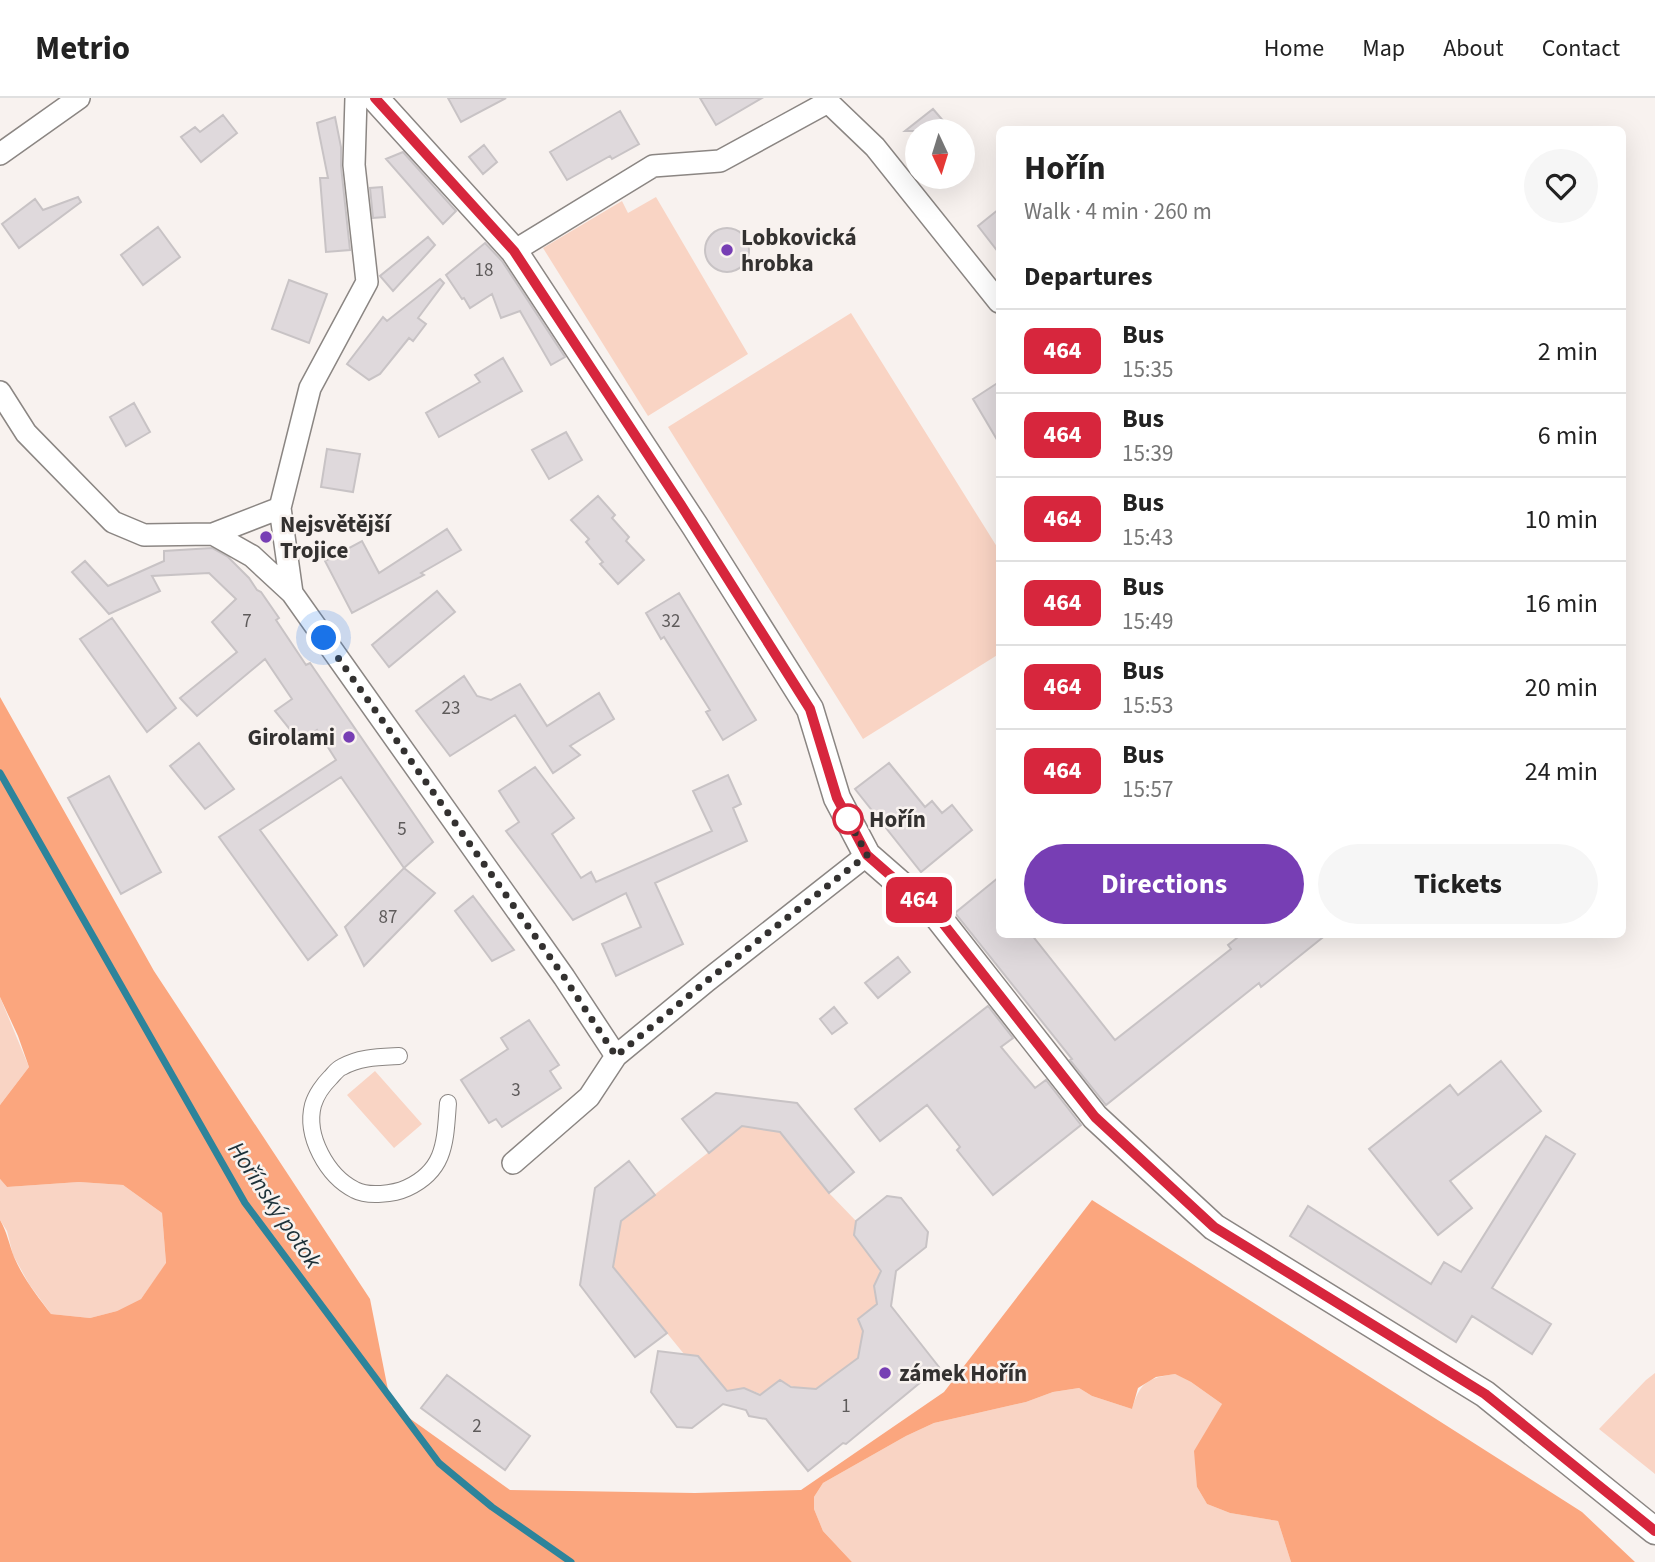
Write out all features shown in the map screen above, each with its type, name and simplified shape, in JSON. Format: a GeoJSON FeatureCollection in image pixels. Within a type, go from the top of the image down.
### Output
{"type":"FeatureCollection","features":[{"type":"Feature","properties":{"kind":"street"},"geometry":{"type":"LineString","coordinates":[[0,154],[79,98]]}},
{"type":"Feature","properties":{"kind":"street"},"geometry":{"type":"LineString","coordinates":[[292,593],[280,508],[310,388],[367,282],[354,165],[356,98]]}},
{"type":"Feature","properties":{"kind":"street"},"geometry":{"type":"LineString","coordinates":[[375,98],[514,251],[695,526],[810,709],[837,798],[867,855],[938,917],[1095,1117],[1214,1227],[1485,1394],[1655,1531]]}},
{"type":"Feature","properties":{"kind":"street"},"geometry":{"type":"LineString","coordinates":[[514,251],[653,166],[720,161],[828,102],[875,147],[996,298]]}},
{"type":"Feature","properties":{"kind":"street"},"geometry":{"type":"LineString","coordinates":[[0,392],[26,433],[113,522],[144,535],[213,534],[280,508]]}},
{"type":"Feature","properties":{"kind":"street"},"geometry":{"type":"LineString","coordinates":[[213,534],[252,556],[292,593],[556,965],[616,1056]]}},
{"type":"Feature","properties":{"kind":"street"},"geometry":{"type":"LineString","coordinates":[[513,1163],[589,1097],[616,1056],[867,855]]}},
{"type":"Feature","properties":{"kind":"street"},"geometry":{"type":"LineString","coordinates":[[399,1056],[365,1058],[340,1067],[324,1084],[313,1105],[313,1129],[319,1153],[337,1176],[356,1191],[393,1194],[415,1184],[433,1168],[445,1145],[448,1103]]}},
{"type":"Feature","properties":{"kind":"shaded area"},"geometry":{"type":"Polygon","coordinates":[[[656,197],[748,354],[648,416],[543,248],[622,201],[628,213],[656,197]]]}},
{"type":"Feature","properties":{"kind":"shaded area"},"geometry":{"type":"Polygon","coordinates":[[[851,313],[996,545],[996,656],[863,739],[668,427],[851,313]]]}},
{"type":"Feature","properties":{"kind":"shaded area"},"geometry":{"type":"Polygon","coordinates":[[[0,697],[154,971],[370,1299],[391,1405],[510,1490],[695,1493],[801,1490],[944,1392],[1092,1200],[1582,1512],[1635,1562],[1291,1562],[1278,1521],[1230,1513],[1207,1504],[1197,1487],[1194,1451],[1222,1404],[1175,1374],[1156,1377],[1138,1388],[1132,1409],[1092,1396],[1079,1388],[1053,1392],[1026,1402],[934,1423],[823,1483],[814,1497],[814,1509],[823,1531],[852,1562],[0,1562],[0,1220],[22,1272],[51,1314],[90,1318],[117,1311],[141,1299],[166,1263],[162,1213],[123,1185],[79,1182],[7,1187],[0,1179],[0,1105],[29,1067],[0,997],[0,697]]]}},
{"type":"Feature","properties":{"kind":"shaded area"},"geometry":{"type":"Polygon","coordinates":[[[0,997],[29,1067],[0,1105],[0,997]]]}},
{"type":"Feature","properties":{"kind":"shaded area"},"geometry":{"type":"Polygon","coordinates":[[[375,1071],[422,1124],[394,1148],[347,1095],[375,1071]]]}},
{"type":"Feature","properties":{"kind":"shaded area"},"geometry":{"type":"Polygon","coordinates":[[[742,1126],[780,1132],[829,1193],[856,1221],[854,1235],[880,1269],[876,1305],[858,1319],[863,1331],[860,1345],[867,1353],[810,1396],[780,1380],[761,1394],[744,1388],[725,1390],[698,1356],[684,1354],[613,1267],[621,1221],[742,1126]]]}},
{"type":"Feature","properties":{"kind":"shaded area"},"geometry":{"type":"Polygon","coordinates":[[[0,1179],[7,1187],[79,1182],[123,1185],[162,1213],[166,1264],[141,1299],[117,1311],[90,1318],[51,1314],[29,1284],[13,1255],[7,1231],[0,1220],[0,1179]]]}},
{"type":"Feature","properties":{"kind":"shaded area"},"geometry":{"type":"Polygon","coordinates":[[[1655,1373],[1655,1474],[1599,1429],[1655,1373]]]}},
{"type":"Feature","properties":{"kind":"shaded area"},"geometry":{"type":"Polygon","coordinates":[[[1175,1374],[1222,1404],[1197,1487],[1207,1504],[1230,1513],[1278,1521],[1291,1562],[852,1562],[823,1531],[814,1509],[814,1497],[823,1483],[934,1423],[1026,1402],[1053,1392],[1079,1388],[1092,1396],[1132,1409],[1138,1393],[1146,1383],[1158,1377],[1175,1374]]]}},
{"type":"Feature","properties":{"kind":"building"},"geometry":{"type":"Polygon","coordinates":[[[448,98],[506,98],[461,122],[448,98]]]}},
{"type":"Feature","properties":{"kind":"building"},"geometry":{"type":"Polygon","coordinates":[[[700,98],[762,98],[716,125],[700,98]]]}},
{"type":"Feature","properties":{"kind":"building"},"geometry":{"type":"Polygon","coordinates":[[[933,109],[942,119],[920,119],[933,109]]]}},
{"type":"Feature","properties":{"kind":"building"},"geometry":{"type":"Polygon","coordinates":[[[620,111],[639,144],[612,159],[610,156],[567,180],[550,152],[620,111]]]}},
{"type":"Feature","properties":{"kind":"building"},"geometry":{"type":"Polygon","coordinates":[[[223,115],[237,133],[201,162],[181,137],[195,127],[200,132],[223,115]]]}},
{"type":"Feature","properties":{"kind":"building"},"geometry":{"type":"Polygon","coordinates":[[[335,117],[341,147],[350,250],[326,252],[320,178],[328,178],[317,123],[335,117]]]}},
{"type":"Feature","properties":{"kind":"building"},"geometry":{"type":"Polygon","coordinates":[[[484,145],[497,162],[483,174],[469,157],[484,145]]]}},
{"type":"Feature","properties":{"kind":"building"},"geometry":{"type":"Polygon","coordinates":[[[403,152],[456,211],[443,224],[386,159],[403,152]]]}},
{"type":"Feature","properties":{"kind":"building"},"geometry":{"type":"Polygon","coordinates":[[[382,187],[385,217],[373,218],[370,188],[382,187]]]}},
{"type":"Feature","properties":{"kind":"building"},"geometry":{"type":"Polygon","coordinates":[[[78,197],[81,202],[19,248],[2,224],[35,199],[43,210],[78,197]]]}},
{"type":"Feature","properties":{"kind":"building"},"geometry":{"type":"Polygon","coordinates":[[[996,211],[996,249],[978,226],[996,211]]]}},
{"type":"Feature","properties":{"kind":"building"},"geometry":{"type":"Polygon","coordinates":[[[158,227],[180,257],[143,285],[121,255],[158,227]]]}},
{"type":"Feature","properties":{"kind":"building","name":"Lobkovická hrobka"},"geometry":{"type":"Polygon","coordinates":[[[727,228],[743,234],[749,250],[743,266],[727,272],[711,266],[705,250],[711,234],[727,228]]]}},
{"type":"Feature","properties":{"kind":"building"},"geometry":{"type":"Polygon","coordinates":[[[428,237],[435,245],[393,291],[380,276],[428,237]]]}},
{"type":"Feature","properties":{"kind":"building"},"geometry":{"type":"Polygon","coordinates":[[[485,243],[502,261],[565,357],[551,365],[520,311],[501,318],[492,294],[470,308],[464,298],[462,299],[446,275],[485,243]]]}},
{"type":"Feature","properties":{"kind":"building"},"geometry":{"type":"Polygon","coordinates":[[[440,279],[444,283],[418,318],[426,324],[413,341],[409,338],[380,374],[369,380],[347,364],[383,317],[387,321],[440,279]]]}},
{"type":"Feature","properties":{"kind":"building"},"geometry":{"type":"Polygon","coordinates":[[[289,280],[327,294],[309,343],[272,329],[289,280]]]}},
{"type":"Feature","properties":{"kind":"building"},"geometry":{"type":"Polygon","coordinates":[[[503,358],[522,391],[439,437],[426,413],[480,382],[475,375],[503,358]]]}},
{"type":"Feature","properties":{"kind":"building"},"geometry":{"type":"Polygon","coordinates":[[[996,384],[996,438],[973,399],[996,384]]]}},
{"type":"Feature","properties":{"kind":"building"},"geometry":{"type":"Polygon","coordinates":[[[134,403],[150,432],[126,446],[110,417],[134,403]]]}},
{"type":"Feature","properties":{"kind":"building"},"geometry":{"type":"Polygon","coordinates":[[[566,432],[582,460],[549,479],[532,450],[566,432]]]}},
{"type":"Feature","properties":{"kind":"building"},"geometry":{"type":"Polygon","coordinates":[[[327,449],[360,454],[353,492],[321,487],[327,449]]]}},
{"type":"Feature","properties":{"kind":"building"},"geometry":{"type":"Polygon","coordinates":[[[598,496],[615,515],[612,518],[629,537],[626,541],[644,560],[618,584],[600,564],[603,562],[586,542],[589,539],[571,520],[598,496]]]}},
{"type":"Feature","properties":{"kind":"building"},"geometry":{"type":"Polygon","coordinates":[[[447,529],[461,550],[421,573],[424,575],[352,613],[325,561],[362,541],[379,573],[447,529]]]}},
{"type":"Feature","properties":{"kind":"building"},"geometry":{"type":"Polygon","coordinates":[[[212,548],[228,557],[261,592],[306,665],[310,663],[433,842],[404,868],[341,777],[260,830],[337,935],[308,960],[219,837],[336,760],[317,730],[300,742],[275,711],[292,699],[265,659],[197,716],[180,698],[237,652],[212,622],[236,599],[209,573],[152,576],[160,591],[109,614],[72,572],[85,561],[108,586],[164,561],[164,551],[212,548]]]}},
{"type":"Feature","properties":{"kind":"building"},"geometry":{"type":"Polygon","coordinates":[[[437,591],[455,612],[389,667],[372,645],[437,591]]]}},
{"type":"Feature","properties":{"kind":"building"},"geometry":{"type":"Polygon","coordinates":[[[679,593],[756,720],[723,740],[706,712],[710,710],[646,613],[679,593]]]}},
{"type":"Feature","properties":{"kind":"building"},"geometry":{"type":"Polygon","coordinates":[[[112,618],[176,708],[147,732],[80,639],[112,618]]]}},
{"type":"Feature","properties":{"kind":"building"},"geometry":{"type":"Polygon","coordinates":[[[464,676],[477,696],[491,700],[520,684],[547,726],[599,693],[614,719],[570,746],[580,755],[553,773],[515,715],[450,756],[416,711],[464,676]]]}},
{"type":"Feature","properties":{"kind":"building"},"geometry":{"type":"Polygon","coordinates":[[[199,743],[234,789],[205,809],[170,766],[199,743]]]}},
{"type":"Feature","properties":{"kind":"building"},"geometry":{"type":"Polygon","coordinates":[[[889,763],[925,807],[932,801],[942,813],[952,805],[972,830],[921,872],[855,789],[889,763]]]}},
{"type":"Feature","properties":{"kind":"building"},"geometry":{"type":"Polygon","coordinates":[[[535,767],[574,818],[552,834],[581,878],[591,872],[596,882],[712,831],[693,791],[728,775],[741,804],[733,808],[747,841],[655,883],[683,944],[616,976],[602,944],[641,927],[626,893],[573,920],[506,831],[519,822],[499,791],[535,767]]]}},
{"type":"Feature","properties":{"kind":"building"},"geometry":{"type":"Polygon","coordinates":[[[109,776],[161,872],[121,894],[68,798],[109,776]]]}},
{"type":"Feature","properties":{"kind":"building"},"geometry":{"type":"Polygon","coordinates":[[[404,868],[435,893],[364,966],[345,927],[404,868]]]}},
{"type":"Feature","properties":{"kind":"building"},"geometry":{"type":"Polygon","coordinates":[[[996,879],[996,938],[1034,938],[1115,1040],[1231,949],[1228,945],[1237,938],[1322,938],[1261,987],[1259,983],[1106,1105],[955,913],[996,879]]]}},
{"type":"Feature","properties":{"kind":"building"},"geometry":{"type":"Polygon","coordinates":[[[473,896],[514,950],[492,961],[455,911],[473,896]]]}},
{"type":"Feature","properties":{"kind":"building"},"geometry":{"type":"Polygon","coordinates":[[[898,957],[910,972],[878,998],[865,983],[898,957]]]}},
{"type":"Feature","properties":{"kind":"building"},"geometry":{"type":"Polygon","coordinates":[[[988,1006],[1013,1038],[1001,1047],[1035,1088],[1046,1080],[1081,1125],[993,1195],[957,1150],[960,1147],[927,1105],[880,1141],[855,1109],[988,1006]]]}},
{"type":"Feature","properties":{"kind":"building"},"geometry":{"type":"Polygon","coordinates":[[[834,1007],[847,1023],[832,1034],[820,1019],[834,1007]]]}},
{"type":"Feature","properties":{"kind":"building"},"geometry":{"type":"Polygon","coordinates":[[[529,1020],[559,1065],[550,1071],[561,1088],[502,1127],[496,1119],[489,1123],[461,1080],[508,1049],[501,1038],[529,1020]]]}},
{"type":"Feature","properties":{"kind":"building"},"geometry":{"type":"Polygon","coordinates":[[[1501,1061],[1541,1111],[1450,1181],[1472,1208],[1438,1235],[1369,1149],[1450,1085],[1458,1095],[1501,1061]]]}},
{"type":"Feature","properties":{"kind":"building"},"geometry":{"type":"Polygon","coordinates":[[[716,1093],[797,1103],[854,1172],[829,1193],[780,1132],[742,1126],[709,1153],[682,1119],[716,1093]]]}},
{"type":"Feature","properties":{"kind":"building"},"geometry":{"type":"Polygon","coordinates":[[[1546,1136],[1575,1154],[1492,1288],[1551,1324],[1532,1354],[1472,1316],[1456,1342],[1290,1236],[1308,1206],[1431,1284],[1444,1262],[1461,1272],[1546,1136]]]}},
{"type":"Feature","properties":{"kind":"building"},"geometry":{"type":"Polygon","coordinates":[[[629,1161],[655,1195],[621,1221],[613,1267],[667,1333],[635,1357],[580,1285],[595,1188],[629,1161]]]}},
{"type":"Feature","properties":{"kind":"building","name":"zámek Hořín"},"geometry":{"type":"Polygon","coordinates":[[[887,1196],[901,1198],[928,1232],[926,1247],[896,1271],[891,1306],[939,1367],[846,1444],[843,1443],[808,1471],[766,1419],[749,1416],[746,1410],[723,1404],[692,1428],[677,1427],[651,1392],[658,1351],[698,1356],[727,1391],[744,1388],[760,1395],[780,1380],[791,1387],[816,1389],[858,1358],[863,1331],[858,1319],[877,1304],[874,1286],[881,1271],[854,1235],[856,1221],[887,1196]]]}},
{"type":"Feature","properties":{"kind":"building"},"geometry":{"type":"Polygon","coordinates":[[[447,1375],[530,1436],[505,1470],[421,1408],[447,1375]]]}},
{"type":"Feature","properties":{"kind":"waterway","name":"Hořínský potok"},"geometry":{"type":"LineString","coordinates":[[0,773],[245,1203],[439,1463],[492,1507],[571,1562]]}},
{"type":"Feature","properties":{"kind":"bus line","name":"464"},"geometry":{"type":"LineString","coordinates":[[375,98],[514,251],[681,505],[810,709],[837,798],[867,855],[938,917],[1095,1117],[1214,1227],[1485,1394],[1655,1531]]}},
{"type":"Feature","properties":{"kind":"place","name":"Lobkovická hrobka"},"geometry":{"type":"Point","coordinates":[727,250]}},
{"type":"Feature","properties":{"kind":"place","name":"Nejsvětější Trojice"},"geometry":{"type":"Point","coordinates":[266,537]}},
{"type":"Feature","properties":{"kind":"place","name":"Girolami"},"geometry":{"type":"Point","coordinates":[349,737]}},
{"type":"Feature","properties":{"kind":"place","name":"Hořín"},"geometry":{"type":"Point","coordinates":[848,819]}},
{"type":"Feature","properties":{"kind":"place","name":"zámek Hořín"},"geometry":{"type":"Point","coordinates":[885,1373]}},
{"type":"Feature","properties":{"kind":"route"},"geometry":{"type":"LineString","coordinates":[[324,638],[564,977],[616,1056],[867,855],[847,817],[848,819]]}}]}
